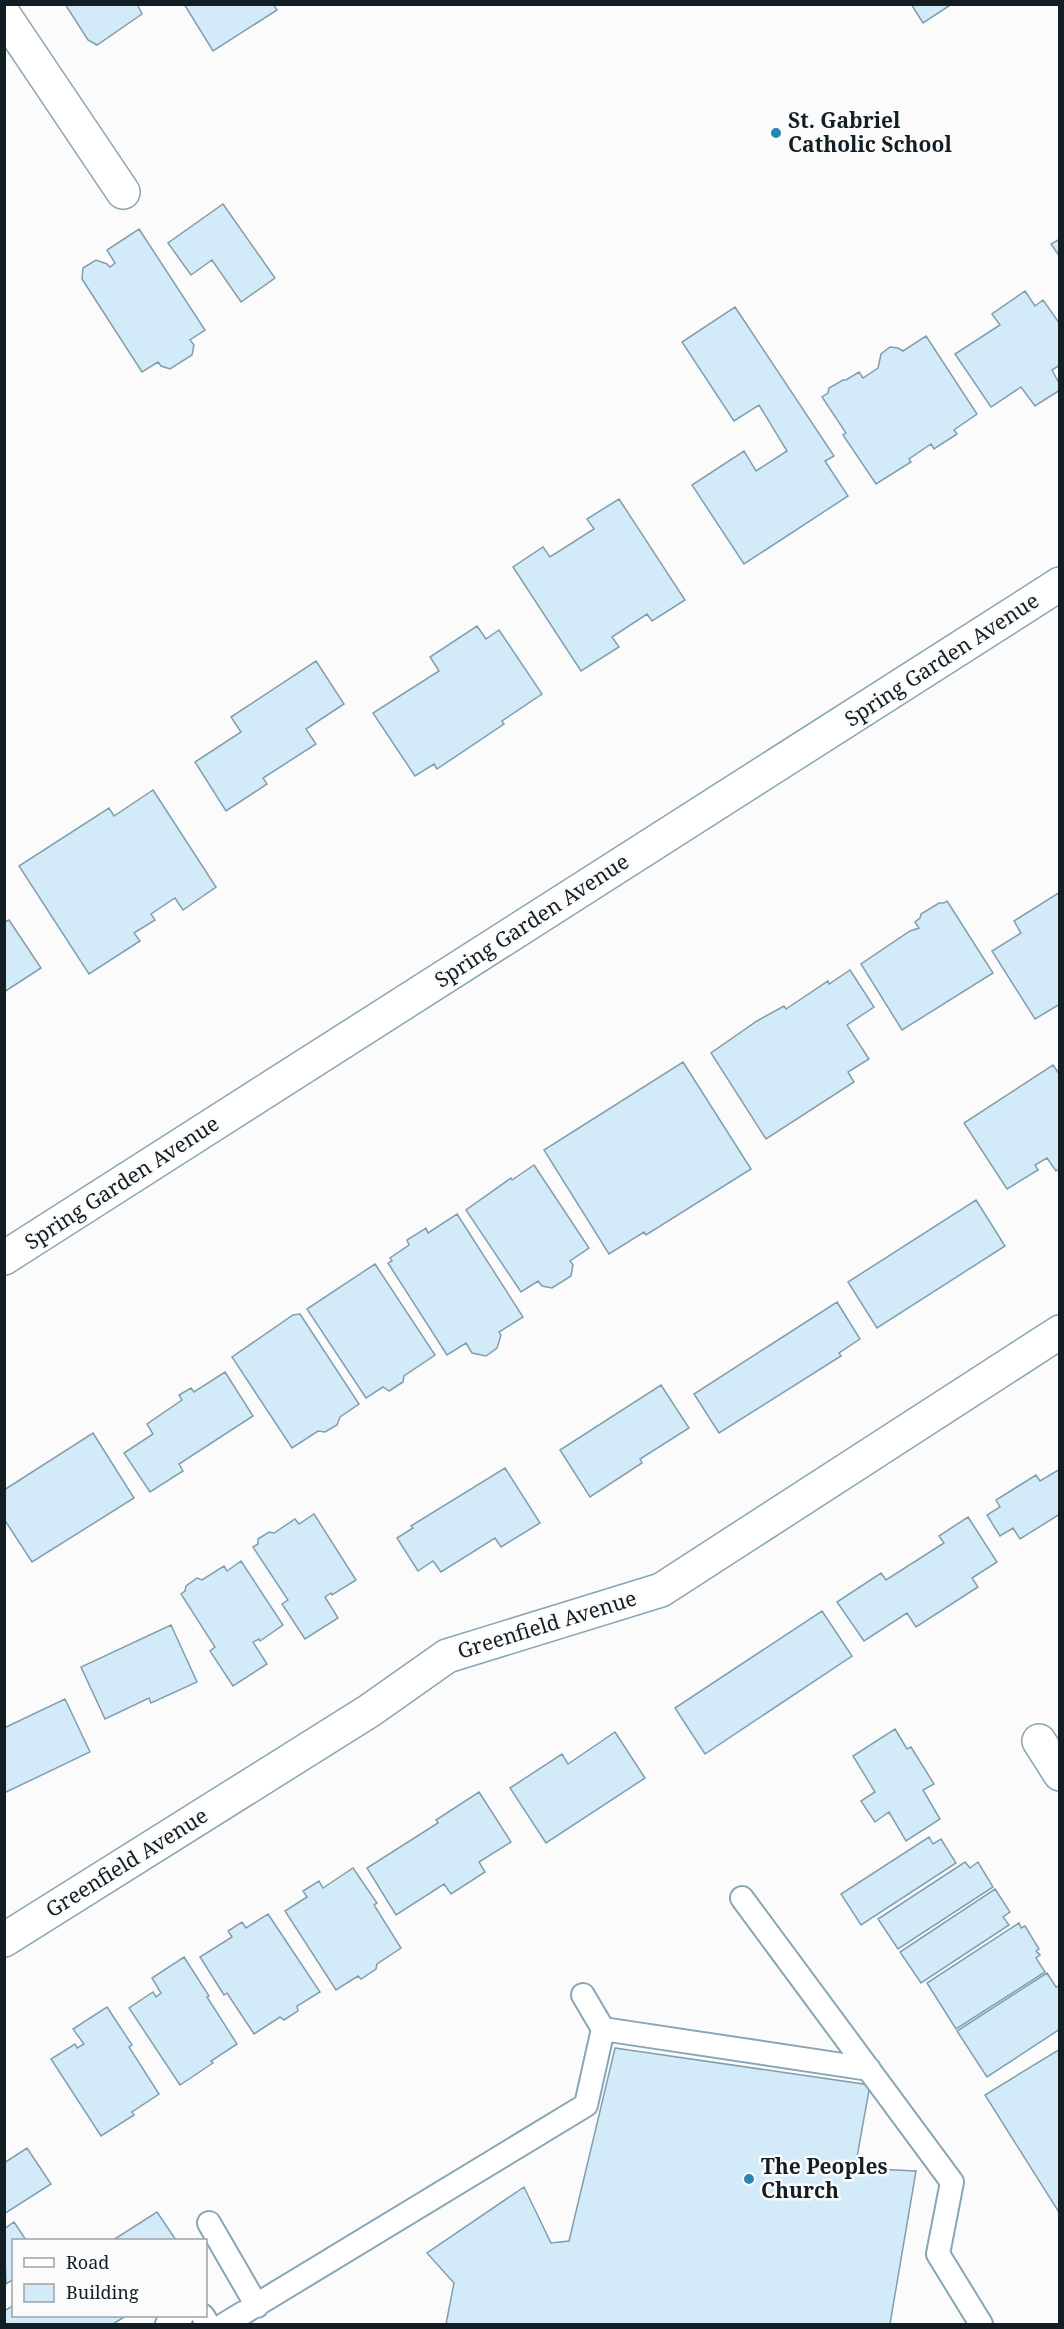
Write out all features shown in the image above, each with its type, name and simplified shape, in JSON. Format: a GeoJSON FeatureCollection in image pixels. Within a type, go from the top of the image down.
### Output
{"type":"FeatureCollection","features":[{"type":"Feature","properties":{"kind":"street"},"geometry":{"type":"LineString","coordinates":[[4,15],[123,192]]}},
{"type":"Feature","properties":{"kind":"street","name":"Spring Garden Avenue"},"geometry":{"type":"LineString","coordinates":[[4,1258],[1059,584]]}},
{"type":"Feature","properties":{"kind":"street","name":"Greenfield Avenue"},"geometry":{"type":"LineString","coordinates":[[4,1940],[369,1711],[447,1656],[661,1590],[1059,1332]]}},
{"type":"Feature","properties":{"kind":"street"},"geometry":{"type":"LineString","coordinates":[[1039,1741],[1059,1774]]}},
{"type":"Feature","properties":{"kind":"lane"},"geometry":{"type":"LineString","coordinates":[[742,1898],[952,2181],[938,2254],[981,2325]]}},
{"type":"Feature","properties":{"kind":"lane"},"geometry":{"type":"LineString","coordinates":[[225,2325],[586,2105],[603,2029],[583,1995]]}},
{"type":"Feature","properties":{"kind":"lane"},"geometry":{"type":"LineString","coordinates":[[603,2029],[869,2069]]}},
{"type":"Feature","properties":{"kind":"lane"},"geometry":{"type":"LineString","coordinates":[[209,2223],[257,2306]]}},
{"type":"Feature","properties":{"kind":"lane"},"geometry":{"type":"LineString","coordinates":[[167,2325],[180,2317]]}},
{"type":"Feature","properties":{"kind":"building"},"geometry":{"type":"Polygon","coordinates":[[[65,4],[140,4],[138,6],[142,14],[97,45],[88,40],[65,4]]]}},
{"type":"Feature","properties":{"kind":"building"},"geometry":{"type":"Polygon","coordinates":[[[184,4],[273,4],[277,10],[213,51],[184,4]]]}},
{"type":"Feature","properties":{"kind":"building"},"geometry":{"type":"Polygon","coordinates":[[[911,4],[952,4],[923,23],[911,4]]]}},
{"type":"Feature","properties":{"kind":"building"},"geometry":{"type":"Polygon","coordinates":[[[223,204],[275,278],[241,302],[212,260],[191,275],[168,243],[223,204]]]}},
{"type":"Feature","properties":{"kind":"building"},"geometry":{"type":"Polygon","coordinates":[[[139,229],[205,330],[190,340],[194,345],[192,355],[170,369],[161,366],[158,362],[142,372],[82,279],[83,268],[96,260],[110,267],[115,263],[107,250],[139,229]]]}},
{"type":"Feature","properties":{"kind":"building"},"geometry":{"type":"Polygon","coordinates":[[[1060,239],[1060,257],[1051,244],[1060,239]]]}},
{"type":"Feature","properties":{"kind":"building"},"geometry":{"type":"Polygon","coordinates":[[[1025,291],[1035,306],[1043,300],[1060,324],[1060,365],[1052,370],[1060,385],[1060,390],[1035,406],[1021,387],[991,407],[955,354],[1000,325],[992,314],[1025,291]]]}},
{"type":"Feature","properties":{"kind":"building"},"geometry":{"type":"Polygon","coordinates":[[[735,307],[834,456],[825,461],[848,496],[744,564],[692,485],[744,451],[756,471],[787,451],[759,405],[734,421],[682,342],[735,307]]]}},
{"type":"Feature","properties":{"kind":"building"},"geometry":{"type":"Polygon","coordinates":[[[926,336],[977,414],[954,430],[957,434],[934,449],[931,444],[909,459],[911,462],[876,484],[843,435],[846,433],[822,397],[828,393],[829,388],[843,380],[859,372],[863,378],[878,368],[881,354],[890,347],[903,351],[926,336]]]}},
{"type":"Feature","properties":{"kind":"building"},"geometry":{"type":"Polygon","coordinates":[[[619,499],[685,600],[652,621],[647,614],[612,637],[619,647],[581,671],[513,567],[543,547],[550,557],[594,529],[587,519],[619,499]]]}},
{"type":"Feature","properties":{"kind":"building"},"geometry":{"type":"Polygon","coordinates":[[[477,626],[486,639],[499,630],[542,694],[502,721],[504,724],[437,769],[434,764],[415,776],[373,713],[439,671],[430,657],[477,626]]]}},
{"type":"Feature","properties":{"kind":"building"},"geometry":{"type":"Polygon","coordinates":[[[316,661],[344,704],[306,729],[316,744],[263,778],[267,784],[226,811],[195,762],[241,732],[231,717],[316,661]]]}},
{"type":"Feature","properties":{"kind":"building"},"geometry":{"type":"Polygon","coordinates":[[[153,790],[216,887],[183,910],[175,898],[151,914],[155,920],[134,933],[140,941],[89,974],[19,866],[109,808],[114,816],[153,790]]]}},
{"type":"Feature","properties":{"kind":"building"},"geometry":{"type":"Polygon","coordinates":[[[1060,892],[1060,1004],[1035,1019],[992,951],[1021,933],[1014,921],[1060,892]]]}},
{"type":"Feature","properties":{"kind":"building"},"geometry":{"type":"Polygon","coordinates":[[[947,901],[993,973],[902,1030],[861,964],[910,931],[919,928],[915,922],[921,914],[947,901]]]}},
{"type":"Feature","properties":{"kind":"building"},"geometry":{"type":"Polygon","coordinates":[[[9,920],[41,968],[4,992],[4,922],[9,920]]]}},
{"type":"Feature","properties":{"kind":"building"},"geometry":{"type":"Polygon","coordinates":[[[850,970],[874,1007],[847,1025],[869,1059],[848,1072],[854,1082],[766,1139],[711,1053],[757,1021],[784,1006],[786,1009],[828,981],[829,984],[850,970]]]}},
{"type":"Feature","properties":{"kind":"building"},"geometry":{"type":"Polygon","coordinates":[[[683,1062],[751,1169],[646,1235],[644,1232],[609,1254],[544,1150],[683,1062]]]}},
{"type":"Feature","properties":{"kind":"building"},"geometry":{"type":"Polygon","coordinates":[[[1053,1065],[1060,1075],[1060,1168],[1056,1171],[1047,1158],[1035,1165],[1038,1170],[1007,1189],[964,1123],[1053,1065]]]}},
{"type":"Feature","properties":{"kind":"building"},"geometry":{"type":"Polygon","coordinates":[[[534,1165],[589,1248],[570,1261],[573,1265],[571,1276],[552,1288],[542,1286],[538,1281],[521,1292],[466,1210],[511,1178],[512,1180],[534,1165]]]}},
{"type":"Feature","properties":{"kind":"building"},"geometry":{"type":"Polygon","coordinates":[[[976,1200],[1005,1246],[877,1328],[848,1282],[976,1200]]]}},
{"type":"Feature","properties":{"kind":"building"},"geometry":{"type":"Polygon","coordinates":[[[457,1214],[523,1317],[499,1332],[501,1335],[497,1348],[486,1356],[472,1353],[466,1343],[447,1355],[388,1263],[392,1261],[390,1258],[409,1245],[407,1240],[426,1228],[428,1233],[457,1214]]]}},
{"type":"Feature","properties":{"kind":"building"},"geometry":{"type":"Polygon","coordinates":[[[375,1264],[435,1355],[404,1376],[403,1382],[389,1391],[383,1387],[366,1398],[307,1309],[375,1264]]]}},
{"type":"Feature","properties":{"kind":"building"},"geometry":{"type":"Polygon","coordinates":[[[837,1302],[860,1339],[839,1353],[841,1356],[719,1433],[694,1394],[837,1302]]]}},
{"type":"Feature","properties":{"kind":"building"},"geometry":{"type":"Polygon","coordinates":[[[300,1314],[359,1404],[340,1417],[337,1425],[325,1432],[318,1431],[292,1448],[232,1357],[293,1315],[300,1314]]]}},
{"type":"Feature","properties":{"kind":"building"},"geometry":{"type":"Polygon","coordinates":[[[225,1372],[253,1416],[179,1464],[183,1471],[150,1492],[124,1453],[153,1434],[147,1424],[182,1400],[179,1395],[191,1388],[194,1392],[225,1372]]]}},
{"type":"Feature","properties":{"kind":"building"},"geometry":{"type":"Polygon","coordinates":[[[661,1385],[689,1428],[640,1459],[642,1463],[590,1497],[560,1450],[661,1385]]]}},
{"type":"Feature","properties":{"kind":"building"},"geometry":{"type":"Polygon","coordinates":[[[93,1433],[134,1498],[32,1562],[4,1519],[4,1490],[93,1433]]]}},
{"type":"Feature","properties":{"kind":"building"},"geometry":{"type":"Polygon","coordinates":[[[505,1468],[540,1523],[501,1547],[495,1538],[441,1572],[433,1561],[418,1571],[397,1538],[413,1528],[411,1526],[505,1468]]]}},
{"type":"Feature","properties":{"kind":"building"},"geometry":{"type":"Polygon","coordinates":[[[1060,1469],[1060,1514],[1020,1539],[1013,1528],[1000,1536],[987,1515],[1000,1507],[996,1500],[1036,1475],[1040,1481],[1060,1469]]]}},
{"type":"Feature","properties":{"kind":"building"},"geometry":{"type":"Polygon","coordinates":[[[314,1514],[356,1580],[325,1597],[338,1618],[305,1639],[282,1604],[288,1600],[253,1547],[258,1544],[258,1539],[269,1532],[274,1533],[295,1519],[299,1524],[314,1514]]]}},
{"type":"Feature","properties":{"kind":"building"},"geometry":{"type":"Polygon","coordinates":[[[968,1517],[997,1562],[972,1578],[978,1587],[916,1627],[907,1613],[864,1641],[837,1602],[881,1573],[886,1580],[944,1543],[939,1536],[968,1517]]]}},
{"type":"Feature","properties":{"kind":"building"},"geometry":{"type":"Polygon","coordinates":[[[241,1561],[283,1625],[260,1641],[259,1639],[253,1642],[267,1664],[233,1686],[210,1651],[215,1647],[181,1594],[185,1591],[186,1586],[197,1578],[202,1580],[224,1566],[227,1571],[241,1561]]]}},
{"type":"Feature","properties":{"kind":"building"},"geometry":{"type":"Polygon","coordinates":[[[822,1611],[852,1656],[705,1754],[675,1708],[822,1611]]]}},
{"type":"Feature","properties":{"kind":"building"},"geometry":{"type":"Polygon","coordinates":[[[171,1625],[197,1682],[151,1703],[149,1698],[105,1719],[81,1667],[171,1625]]]}},
{"type":"Feature","properties":{"kind":"building"},"geometry":{"type":"Polygon","coordinates":[[[65,1699],[90,1752],[4,1793],[4,1728],[65,1699]]]}},
{"type":"Feature","properties":{"kind":"building"},"geometry":{"type":"Polygon","coordinates":[[[895,1729],[907,1749],[911,1747],[934,1784],[923,1790],[940,1819],[906,1841],[889,1812],[875,1822],[861,1801],[875,1792],[853,1756],[895,1729]]]}},
{"type":"Feature","properties":{"kind":"building"},"geometry":{"type":"Polygon","coordinates":[[[615,1732],[645,1778],[546,1843],[510,1788],[562,1754],[568,1764],[615,1732]]]}},
{"type":"Feature","properties":{"kind":"building"},"geometry":{"type":"Polygon","coordinates":[[[479,1792],[511,1842],[479,1862],[485,1872],[451,1894],[444,1884],[396,1915],[367,1868],[438,1823],[436,1820],[479,1792]]]}},
{"type":"Feature","properties":{"kind":"building"},"geometry":{"type":"Polygon","coordinates":[[[929,1837],[933,1844],[941,1839],[956,1863],[861,1925],[841,1894],[929,1837]]]}},
{"type":"Feature","properties":{"kind":"building"},"geometry":{"type":"Polygon","coordinates":[[[965,1862],[970,1868],[978,1862],[993,1887],[898,1949],[878,1919],[965,1862]]]}},
{"type":"Feature","properties":{"kind":"building"},"geometry":{"type":"Polygon","coordinates":[[[353,1868],[377,1903],[374,1905],[401,1948],[377,1964],[376,1969],[361,1979],[358,1976],[336,1990],[285,1911],[307,1897],[303,1891],[319,1881],[323,1888],[353,1868]]]}},
{"type":"Feature","properties":{"kind":"building"},"geometry":{"type":"Polygon","coordinates":[[[995,1889],[1010,1912],[1003,1917],[1009,1925],[921,1983],[900,1952],[995,1889]]]}},
{"type":"Feature","properties":{"kind":"building"},"geometry":{"type":"Polygon","coordinates":[[[268,1914],[320,1992],[297,2006],[298,2011],[284,2020],[280,2017],[254,2034],[227,1993],[224,1995],[200,1957],[232,1937],[228,1931],[242,1922],[246,1928],[268,1914]]]}},
{"type":"Feature","properties":{"kind":"building"},"geometry":{"type":"Polygon","coordinates":[[[1019,1923],[1021,1928],[1025,1926],[1039,1949],[1036,1951],[1040,1955],[1036,1958],[1045,1972],[956,2029],[927,1983],[1019,1923]]]}},
{"type":"Feature","properties":{"kind":"building"},"geometry":{"type":"Polygon","coordinates":[[[184,1957],[237,2044],[180,2085],[129,2008],[153,1992],[156,1997],[161,1993],[152,1978],[184,1957]]]}},
{"type":"Feature","properties":{"kind":"building"},"geometry":{"type":"Polygon","coordinates":[[[1047,1973],[1056,1987],[1060,1986],[1060,2029],[987,2077],[957,2031],[1047,1973]]]}},
{"type":"Feature","properties":{"kind":"building"},"geometry":{"type":"Polygon","coordinates":[[[107,2007],[132,2045],[129,2047],[159,2094],[132,2112],[134,2115],[101,2136],[51,2059],[75,2044],[77,2048],[84,2044],[73,2029],[107,2007]]]}},
{"type":"Feature","properties":{"kind":"building","name":"The Peoples Church"},"geometry":{"type":"Polygon","coordinates":[[[615,2048],[870,2085],[855,2168],[916,2171],[890,2324],[446,2324],[454,2283],[427,2253],[524,2187],[551,2243],[569,2241],[615,2048]]]}},
{"type":"Feature","properties":{"kind":"building"},"geometry":{"type":"Polygon","coordinates":[[[1060,2049],[1060,2214],[985,2095],[1060,2049]]]}},
{"type":"Feature","properties":{"kind":"building"},"geometry":{"type":"Polygon","coordinates":[[[27,2148],[51,2184],[4,2214],[4,2163],[27,2148]]]}},
{"type":"Feature","properties":{"kind":"building"},"geometry":{"type":"Polygon","coordinates":[[[157,2212],[175,2239],[115,2239],[157,2212]]]}},
{"type":"Feature","properties":{"kind":"building"},"geometry":{"type":"Polygon","coordinates":[[[14,2222],[25,2239],[12,2239],[12,2280],[6,2284],[4,2229],[14,2222]]]}},
{"type":"Feature","properties":{"kind":"building"},"geometry":{"type":"Polygon","coordinates":[[[12,2306],[12,2317],[124,2317],[113,2324],[4,2324],[4,2311],[12,2306]]]}},
{"type":"Feature","properties":{"kind":"place","name":"St. Gabriel Catholic School"},"geometry":{"type":"Point","coordinates":[776,133]}},
{"type":"Feature","properties":{"kind":"place","name":"The Peoples Church"},"geometry":{"type":"Point","coordinates":[749,2179]}}]}
